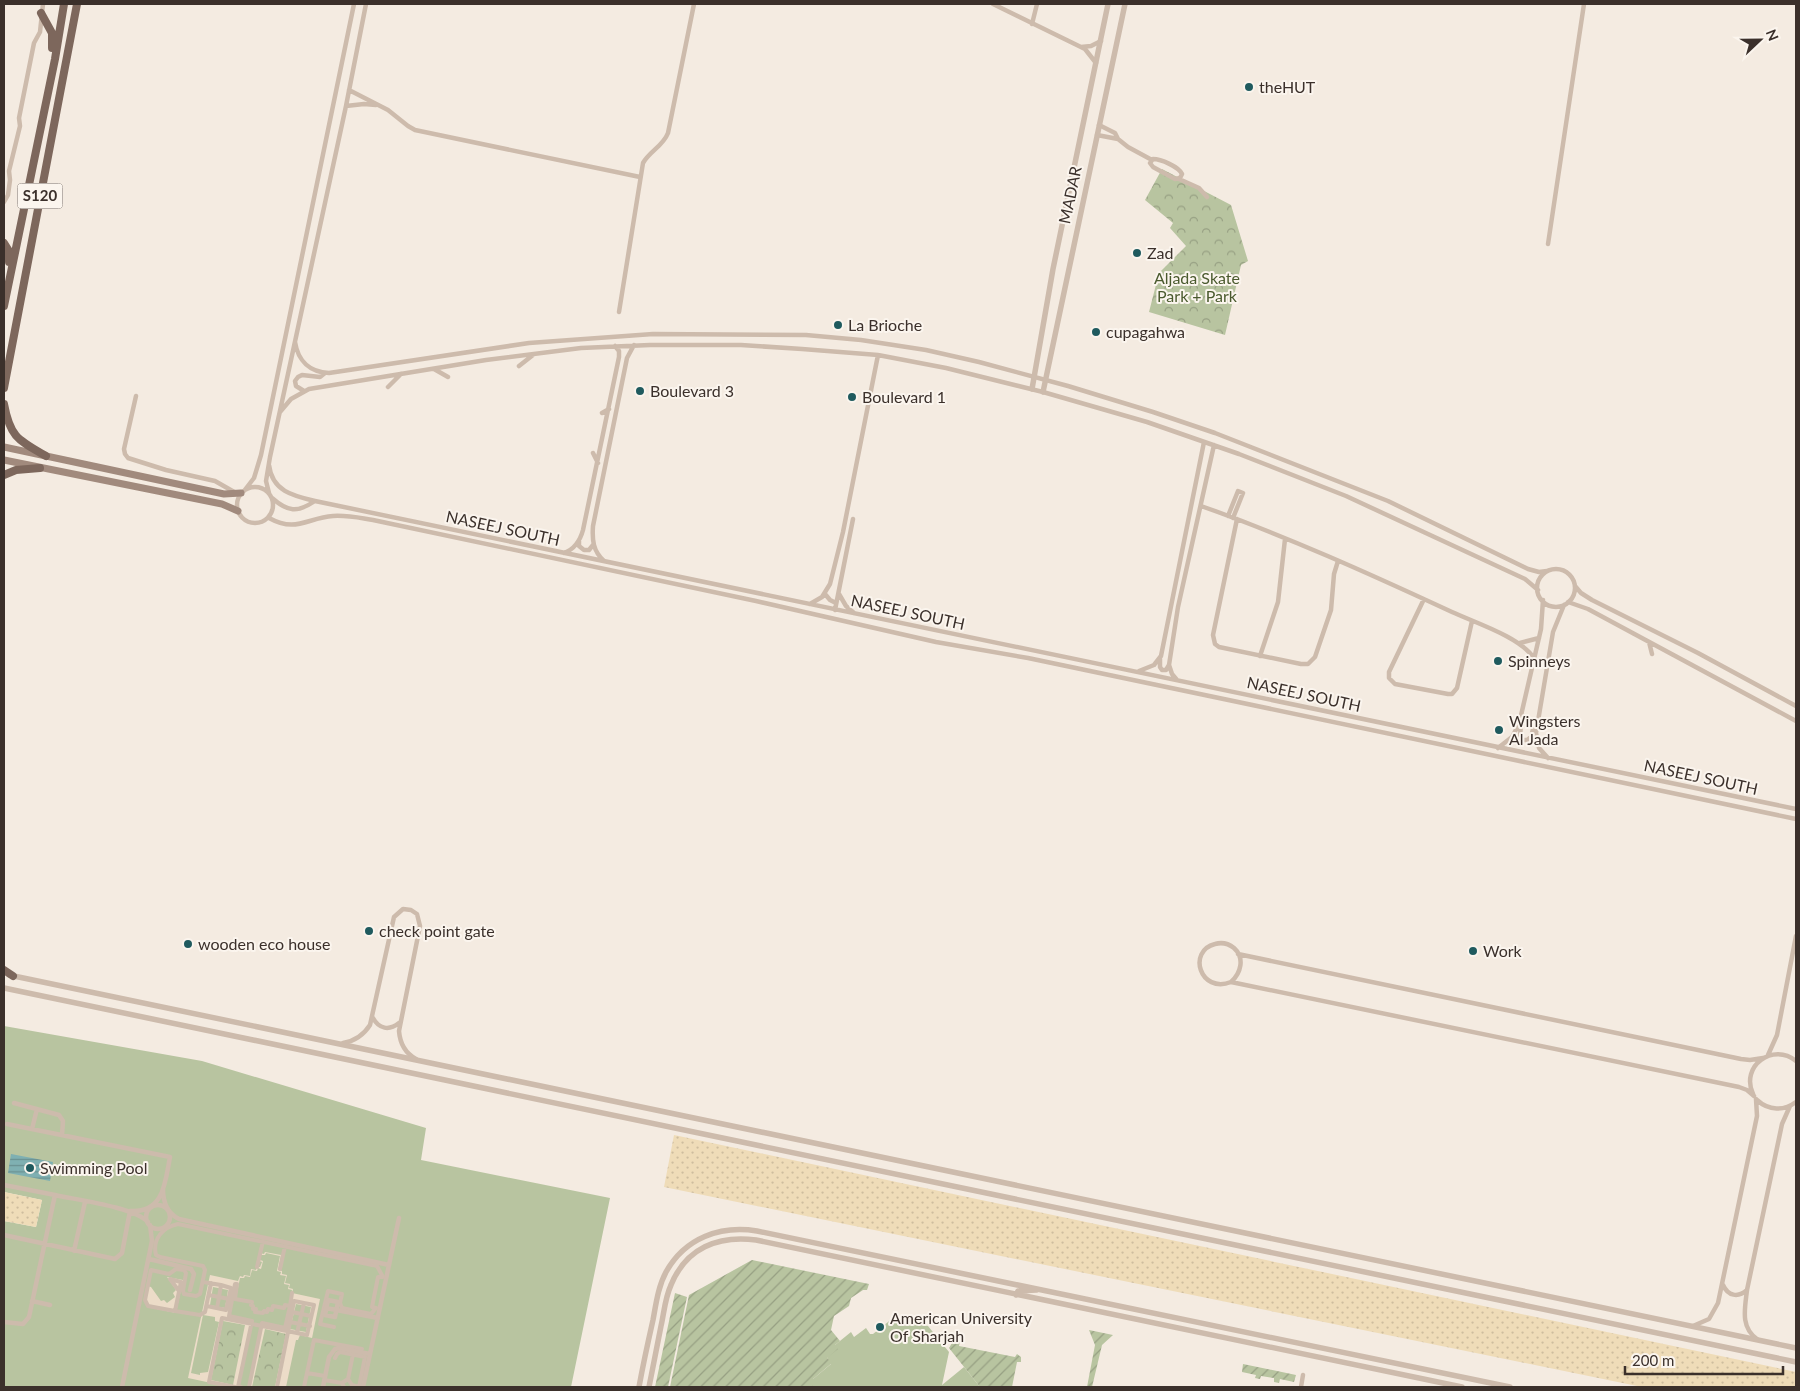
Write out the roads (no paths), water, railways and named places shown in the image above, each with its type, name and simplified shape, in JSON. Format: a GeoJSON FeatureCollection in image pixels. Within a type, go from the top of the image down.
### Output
{"type":"FeatureCollection","features":[{"type":"Feature","properties":{"kind":"main road","name":"S120"},"geometry":{"type":"LineString","coordinates":[[4,306],[55,59],[64,4]]}},
{"type":"Feature","properties":{"kind":"main road","name":"S120"},"geometry":{"type":"LineString","coordinates":[[4,388],[77,4]]}},
{"type":"Feature","properties":{"kind":"main road"},"geometry":{"type":"LineString","coordinates":[[41,13],[53,36],[52,49],[55,59]]}},
{"type":"Feature","properties":{"kind":"main road"},"geometry":{"type":"LineString","coordinates":[[4,243],[9,252],[11,274]]}},
{"type":"Feature","properties":{"kind":"main road"},"geometry":{"type":"LineString","coordinates":[[4,404],[7,422],[13,434],[21,442],[46,456]]}},
{"type":"Feature","properties":{"kind":"main road"},"geometry":{"type":"LineString","coordinates":[[4,447],[224,494],[241,493]]}},
{"type":"Feature","properties":{"kind":"main road"},"geometry":{"type":"LineString","coordinates":[[4,460],[222,504],[238,511]]}},
{"type":"Feature","properties":{"kind":"main road"},"geometry":{"type":"LineString","coordinates":[[4,474],[16,470],[40,468]]}},
{"type":"Feature","properties":{"kind":"main road"},"geometry":{"type":"LineString","coordinates":[[4,970],[13,976]]}},
{"type":"Feature","properties":{"kind":"street"},"geometry":{"type":"LineString","coordinates":[[4,202],[8,195],[9,171],[14,146],[19,133],[19,118],[34,43],[40,32],[43,4]]}},
{"type":"Feature","properties":{"kind":"street"},"geometry":{"type":"LineString","coordinates":[[272,498],[272,511],[268,518],[262,522],[251,523],[241,518],[238,511],[238,500],[241,493],[252,482],[256,474],[354,4]]}},
{"type":"Feature","properties":{"kind":"street"},"geometry":{"type":"LineString","coordinates":[[268,493],[266,481],[268,465],[307,292],[366,4]]}},
{"type":"Feature","properties":{"kind":"street"},"geometry":{"type":"LineString","coordinates":[[620,312],[640,177],[646,158],[660,145],[666,136],[694,4]]}},
{"type":"Feature","properties":{"kind":"street"},"geometry":{"type":"LineString","coordinates":[[993,4],[1081,47],[1092,56],[1097,64]]}},
{"type":"Feature","properties":{"kind":"street"},"geometry":{"type":"LineString","coordinates":[[1032,24],[1037,4]]}},
{"type":"Feature","properties":{"kind":"street","name":"MADAR"},"geometry":{"type":"LineString","coordinates":[[1032,389],[1053,269],[1108,4]]}},
{"type":"Feature","properties":{"kind":"street","name":"MADAR"},"geometry":{"type":"LineString","coordinates":[[1043,392],[1125,4]]}},
{"type":"Feature","properties":{"kind":"street"},"geometry":{"type":"LineString","coordinates":[[1548,244],[1584,4]]}},
{"type":"Feature","properties":{"kind":"street"},"geometry":{"type":"LineString","coordinates":[[1081,47],[1091,46],[1101,41]]}},
{"type":"Feature","properties":{"kind":"street"},"geometry":{"type":"LineString","coordinates":[[348,90],[380,105],[408,126],[420,131],[640,177]]}},
{"type":"Feature","properties":{"kind":"street"},"geometry":{"type":"LineString","coordinates":[[346,106],[380,105]]}},
{"type":"Feature","properties":{"kind":"street"},"geometry":{"type":"LineString","coordinates":[[1099,124],[1115,133],[1118,139],[1128,147],[1152,160],[1156,158],[1179,169],[1182,174],[1179,179]]}},
{"type":"Feature","properties":{"kind":"street"},"geometry":{"type":"LineString","coordinates":[[1097,134],[1118,139]]}},
{"type":"Feature","properties":{"kind":"street"},"geometry":{"type":"LineString","coordinates":[[1152,160],[1152,167],[1175,179],[1199,188],[1207,197]]}},
{"type":"Feature","properties":{"kind":"street"},"geometry":{"type":"LineString","coordinates":[[296,289],[307,292]]}},
{"type":"Feature","properties":{"kind":"street"},"geometry":{"type":"LineString","coordinates":[[295,342],[298,354],[304,363],[312,369],[325,373],[558,340],[652,334],[806,335],[880,343],[948,354],[1153,412],[1223,436],[1388,501],[1528,569],[1539,572],[1556,569],[1565,571],[1572,577],[1575,586],[1588,598],[1698,653],[1796,706]]}},
{"type":"Feature","properties":{"kind":"street"},"geometry":{"type":"LineString","coordinates":[[280,412],[290,399],[304,391],[434,368],[566,349],[614,346],[770,346],[878,355],[946,368],[1032,389],[1147,422],[1204,442],[1346,496],[1525,579],[1538,590]]}},
{"type":"Feature","properties":{"kind":"street"},"geometry":{"type":"LineString","coordinates":[[563,553],[571,550],[579,541],[583,530],[619,354],[614,346]]}},
{"type":"Feature","properties":{"kind":"street"},"geometry":{"type":"LineString","coordinates":[[607,563],[598,555],[593,545],[593,526],[627,356],[634,346]]}},
{"type":"Feature","properties":{"kind":"street"},"geometry":{"type":"LineString","coordinates":[[619,354],[623,352],[627,356]]}},
{"type":"Feature","properties":{"kind":"street"},"geometry":{"type":"LineString","coordinates":[[519,366],[535,354]]}},
{"type":"Feature","properties":{"kind":"street","name":"NASEEJ SOUTH"},"geometry":{"type":"LineString","coordinates":[[825,594],[830,584],[843,532],[878,355]]}},
{"type":"Feature","properties":{"kind":"street"},"geometry":{"type":"LineString","coordinates":[[434,368],[448,377]]}},
{"type":"Feature","properties":{"kind":"street"},"geometry":{"type":"LineString","coordinates":[[304,391],[296,386],[298,377],[302,375],[320,377],[325,373]]}},
{"type":"Feature","properties":{"kind":"street"},"geometry":{"type":"LineString","coordinates":[[388,387],[401,374]]}},
{"type":"Feature","properties":{"kind":"street"},"geometry":{"type":"LineString","coordinates":[[136,396],[124,450],[128,458],[166,470],[214,481],[241,493]]}},
{"type":"Feature","properties":{"kind":"street"},"geometry":{"type":"LineString","coordinates":[[602,413],[608,409]]}},
{"type":"Feature","properties":{"kind":"street"},"geometry":{"type":"LineString","coordinates":[[1204,442],[1160,658],[1161,670],[1166,670],[1169,665],[1178,607],[1214,446]]}},
{"type":"Feature","properties":{"kind":"street"},"geometry":{"type":"LineString","coordinates":[[593,453],[598,463]]}},
{"type":"Feature","properties":{"kind":"street","name":"NASEEJ SOUTH"},"geometry":{"type":"LineString","coordinates":[[268,465],[272,478],[282,490],[293,496],[315,502],[1796,809]]}},
{"type":"Feature","properties":{"kind":"street"},"geometry":{"type":"LineString","coordinates":[[241,493],[251,488],[259,488],[268,493],[282,507],[293,510],[303,508],[315,502]]}},
{"type":"Feature","properties":{"kind":"street"},"geometry":{"type":"LineString","coordinates":[[1233,518],[1243,493],[1238,491],[1233,518],[1213,638],[1215,644],[1219,647],[1301,664],[1312,661],[1330,613],[1334,574],[1338,561]]}},
{"type":"Feature","properties":{"kind":"street"},"geometry":{"type":"LineString","coordinates":[[1201,506],[1285,538],[1424,599],[1520,643],[1534,658]]}},
{"type":"Feature","properties":{"kind":"street"},"geometry":{"type":"LineString","coordinates":[[268,518],[278,523],[289,525],[299,525],[335,516],[373,520],[756,601],[945,644],[1028,658],[1796,819]]}},
{"type":"Feature","properties":{"kind":"street"},"geometry":{"type":"LineString","coordinates":[[835,610],[853,519]]}},
{"type":"Feature","properties":{"kind":"street"},"geometry":{"type":"LineString","coordinates":[[1260,656],[1278,602],[1285,538]]}},
{"type":"Feature","properties":{"kind":"street"},"geometry":{"type":"LineString","coordinates":[[579,541],[581,548],[584,550],[591,548],[593,545]]}},
{"type":"Feature","properties":{"kind":"street"},"geometry":{"type":"LineString","coordinates":[[1498,748],[1515,734],[1521,716],[1543,618],[1538,581],[1547,571]]}},
{"type":"Feature","properties":{"kind":"street"},"geometry":{"type":"LineString","coordinates":[[1550,759],[1541,751],[1537,741],[1539,714],[1553,632],[1566,604],[1573,595],[1575,586]]}},
{"type":"Feature","properties":{"kind":"street"},"geometry":{"type":"LineString","coordinates":[[839,592],[844,603],[855,614]]}},
{"type":"Feature","properties":{"kind":"street"},"geometry":{"type":"LineString","coordinates":[[807,604],[815,602],[825,594],[836,603]]}},
{"type":"Feature","properties":{"kind":"street"},"geometry":{"type":"LineString","coordinates":[[1424,599],[1389,672],[1390,680],[1395,684],[1446,694],[1455,692],[1472,622]]}},
{"type":"Feature","properties":{"kind":"street"},"geometry":{"type":"LineString","coordinates":[[1542,600],[1551,606],[1566,604],[1588,609],[1796,721]]}},
{"type":"Feature","properties":{"kind":"street"},"geometry":{"type":"LineString","coordinates":[[1520,643],[1539,638]]}},
{"type":"Feature","properties":{"kind":"street"},"geometry":{"type":"LineString","coordinates":[[1649,642],[1652,654]]}},
{"type":"Feature","properties":{"kind":"street"},"geometry":{"type":"LineString","coordinates":[[1137,671],[1151,667],[1160,658]]}},
{"type":"Feature","properties":{"kind":"street"},"geometry":{"type":"LineString","coordinates":[[1169,665],[1172,674],[1178,680]]}},
{"type":"Feature","properties":{"kind":"street"},"geometry":{"type":"LineString","coordinates":[[1521,716],[1520,736],[1523,740],[1527,740],[1532,737],[1539,714]]}},
{"type":"Feature","properties":{"kind":"street"},"geometry":{"type":"LineString","coordinates":[[339,1044],[351,1042],[362,1035],[370,1026],[394,917],[403,909],[411,910],[417,914],[420,926],[399,1023],[399,1036],[402,1046],[418,1060]]}},
{"type":"Feature","properties":{"kind":"street"},"geometry":{"type":"LineString","coordinates":[[1692,1326],[1704,1322],[1713,1314],[1723,1286],[1757,1116],[1750,1078],[1754,1066],[1765,1056],[1776,1039],[1796,936]]}},
{"type":"Feature","properties":{"kind":"street"},"geometry":{"type":"LineString","coordinates":[[1231,982],[1240,969],[1241,964],[1238,954],[1230,946],[1220,943],[1209,946],[1202,954],[1200,960],[1201,970],[1208,980],[1219,984],[1231,982],[1739,1087],[1747,1090],[1769,1108],[1780,1109],[1796,1102]]}},
{"type":"Feature","properties":{"kind":"street"},"geometry":{"type":"LineString","coordinates":[[1238,954],[1741,1059],[1750,1060],[1784,1054],[1796,1061]]}},
{"type":"Feature","properties":{"kind":"street"},"geometry":{"type":"LineString","coordinates":[[4,974],[1796,1348]]}},
{"type":"Feature","properties":{"kind":"street"},"geometry":{"type":"LineString","coordinates":[[4,988],[1796,1362]]}},
{"type":"Feature","properties":{"kind":"street"},"geometry":{"type":"LineString","coordinates":[[373,1018],[382,1027],[391,1028],[399,1023]]}},
{"type":"Feature","properties":{"kind":"street"},"geometry":{"type":"LineString","coordinates":[[14,1103],[61,1117],[63,1124],[62,1135]]}},
{"type":"Feature","properties":{"kind":"street"},"geometry":{"type":"LineString","coordinates":[[1758,1340],[1750,1333],[1745,1323],[1744,1313],[1747,1290],[1782,1124],[1790,1106]]}},
{"type":"Feature","properties":{"kind":"street"},"geometry":{"type":"LineString","coordinates":[[32,1129],[37,1109]]}},
{"type":"Feature","properties":{"kind":"street"},"geometry":{"type":"LineString","coordinates":[[8,1124],[170,1158],[164,1189],[164,1202],[170,1216],[165,1226],[152,1241]]}},
{"type":"Feature","properties":{"kind":"street"},"geometry":{"type":"LineString","coordinates":[[4,1185],[130,1211],[138,1214],[156,1228],[173,1222],[186,1221]]}},
{"type":"Feature","properties":{"kind":"street"},"geometry":{"type":"LineString","coordinates":[[130,1211],[144,1211],[151,1207],[158,1201],[164,1189]]}},
{"type":"Feature","properties":{"kind":"street"},"geometry":{"type":"LineString","coordinates":[[4,1322],[23,1324],[29,1318],[55,1195]]}},
{"type":"Feature","properties":{"kind":"street"},"geometry":{"type":"LineString","coordinates":[[74,1251],[85,1202]]}},
{"type":"Feature","properties":{"kind":"street"},"geometry":{"type":"LineString","coordinates":[[122,1387],[152,1241],[147,1214],[151,1207],[158,1205],[168,1210],[173,1216],[186,1221],[389,1265]]}},
{"type":"Feature","properties":{"kind":"street"},"geometry":{"type":"LineString","coordinates":[[4,1236],[110,1258],[119,1257],[122,1253],[130,1211]]}},
{"type":"Feature","properties":{"kind":"street"},"geometry":{"type":"LineString","coordinates":[[363,1387],[399,1218]]}},
{"type":"Feature","properties":{"kind":"street"},"geometry":{"type":"LineString","coordinates":[[170,1277],[176,1269],[184,1270],[186,1273],[182,1291],[184,1294],[196,1296],[200,1294],[205,1270],[203,1266],[156,1255],[158,1236],[164,1229],[178,1224],[377,1266],[383,1277],[378,1277],[372,1307],[376,1308],[371,1314],[342,1308],[340,1303],[342,1294],[328,1291],[320,1324],[334,1327]]}},
{"type":"Feature","properties":{"kind":"street"},"geometry":{"type":"LineString","coordinates":[[639,1387],[657,1296],[665,1273],[680,1254],[699,1239],[721,1231],[745,1229],[1510,1387]]}},
{"type":"Feature","properties":{"kind":"street"},"geometry":{"type":"LineString","coordinates":[[648,1387],[666,1298],[675,1276],[690,1257],[709,1244],[732,1238],[756,1240],[1462,1387]]}},
{"type":"Feature","properties":{"kind":"street"},"geometry":{"type":"LineString","coordinates":[[257,1267],[263,1241]]}},
{"type":"Feature","properties":{"kind":"street"},"geometry":{"type":"LineString","coordinates":[[280,1269],[285,1246]]}},
{"type":"Feature","properties":{"kind":"street"},"geometry":{"type":"LineString","coordinates":[[149,1259],[192,1269],[194,1274],[190,1290]]}},
{"type":"Feature","properties":{"kind":"street"},"geometry":{"type":"LineString","coordinates":[[174,1310],[180,1282],[150,1270],[145,1300],[148,1306],[200,1315],[205,1312],[212,1283]]}},
{"type":"Feature","properties":{"kind":"street"},"geometry":{"type":"LineString","coordinates":[[170,1277],[178,1291]]}},
{"type":"Feature","properties":{"kind":"street"},"geometry":{"type":"LineString","coordinates":[[203,1282],[231,1288],[226,1310],[207,1306]]}},
{"type":"Feature","properties":{"kind":"street"},"geometry":{"type":"LineString","coordinates":[[252,1324],[252,1321],[229,1316],[235,1284],[238,1284],[234,1299],[252,1302],[253,1309],[256,1309],[255,1312],[267,1312],[268,1309],[272,1310],[273,1306],[284,1308],[284,1305],[290,1306]]}},
{"type":"Feature","properties":{"kind":"street"},"geometry":{"type":"LineString","coordinates":[[217,1308],[221,1285]]}},
{"type":"Feature","properties":{"kind":"street"},"geometry":{"type":"LineString","coordinates":[[1723,1286],[1732,1295],[1738,1296],[1747,1290]]}},
{"type":"Feature","properties":{"kind":"street"},"geometry":{"type":"LineString","coordinates":[[1016,1295],[1018,1291],[1038,1289]]}},
{"type":"Feature","properties":{"kind":"street"},"geometry":{"type":"LineString","coordinates":[[249,1387],[262,1323],[286,1328],[292,1294]]}},
{"type":"Feature","properties":{"kind":"street"},"geometry":{"type":"LineString","coordinates":[[209,1295],[229,1299]]}},
{"type":"Feature","properties":{"kind":"street"},"geometry":{"type":"LineString","coordinates":[[337,1310],[338,1302],[328,1300],[326,1308],[378,1318]]}},
{"type":"Feature","properties":{"kind":"street"},"geometry":{"type":"LineString","coordinates":[[32,1301],[50,1305]]}},
{"type":"Feature","properties":{"kind":"street"},"geometry":{"type":"LineString","coordinates":[[235,1387],[209,1382],[222,1318],[288,1331],[307,1335],[314,1305],[294,1301],[292,1312],[288,1331],[277,1387]]}},
{"type":"Feature","properties":{"kind":"street"},"geometry":{"type":"LineString","coordinates":[[297,1333],[304,1303]]}},
{"type":"Feature","properties":{"kind":"street"},"geometry":{"type":"LineString","coordinates":[[292,1312],[311,1316]]}},
{"type":"Feature","properties":{"kind":"street"},"geometry":{"type":"LineString","coordinates":[[290,1322],[310,1326]]}},
{"type":"Feature","properties":{"kind":"street"},"geometry":{"type":"LineString","coordinates":[[241,1387],[238,1387],[252,1324]]}},
{"type":"Feature","properties":{"kind":"street"},"geometry":{"type":"LineString","coordinates":[[304,1387],[314,1340],[362,1349]]}},
{"type":"Feature","properties":{"kind":"street"},"geometry":{"type":"LineString","coordinates":[[323,1387],[329,1357],[335,1349],[339,1348],[370,1354]]}},
{"type":"Feature","properties":{"kind":"street"},"geometry":{"type":"LineString","coordinates":[[336,1358],[336,1354],[340,1352],[353,1354],[365,1357],[359,1387],[350,1386],[348,1379],[353,1354]]}},
{"type":"Feature","properties":{"kind":"street"},"geometry":{"type":"LineString","coordinates":[[1413,1377],[1423,1374],[1419,1368]]}},
{"type":"Feature","properties":{"kind":"street"},"geometry":{"type":"LineString","coordinates":[[307,1373],[343,1385],[348,1379]]}},
{"type":"Feature","properties":{"kind":"street"},"geometry":{"type":"LineString","coordinates":[[1301,1387],[1303,1375]]}},
{"type":"Feature","properties":{"kind":"water","name":"Swimming Pool"},"geometry":{"type":"Polygon","coordinates":[[[11,1154],[53,1162],[50,1181],[8,1173],[11,1154]]]}},
{"type":"Feature","properties":{"kind":"place","name":"theHUT"},"geometry":{"type":"Point","coordinates":[1249,87]}},
{"type":"Feature","properties":{"kind":"place","name":"Zad"},"geometry":{"type":"Point","coordinates":[1137,253]}},
{"type":"Feature","properties":{"kind":"place","name":"La Brioche"},"geometry":{"type":"Point","coordinates":[838,325]}},
{"type":"Feature","properties":{"kind":"place","name":"cupagahwa"},"geometry":{"type":"Point","coordinates":[1096,332]}},
{"type":"Feature","properties":{"kind":"place","name":"Boulevard 3"},"geometry":{"type":"Point","coordinates":[640,391]}},
{"type":"Feature","properties":{"kind":"place","name":"Boulevard 1"},"geometry":{"type":"Point","coordinates":[852,397]}},
{"type":"Feature","properties":{"kind":"place","name":"Spinneys"},"geometry":{"type":"Point","coordinates":[1498,661]}},
{"type":"Feature","properties":{"kind":"place","name":"Wingsters Al Jada"},"geometry":{"type":"Point","coordinates":[1499,730]}},
{"type":"Feature","properties":{"kind":"place","name":"check point gate"},"geometry":{"type":"Point","coordinates":[369,931]}},
{"type":"Feature","properties":{"kind":"place","name":"wooden eco house"},"geometry":{"type":"Point","coordinates":[188,944]}},
{"type":"Feature","properties":{"kind":"place","name":"Work"},"geometry":{"type":"Point","coordinates":[1473,951]}},
{"type":"Feature","properties":{"kind":"place","name":"Swimming Pool"},"geometry":{"type":"Point","coordinates":[30,1168]}},
{"type":"Feature","properties":{"kind":"place","name":"American University Of Sharjah"},"geometry":{"type":"Point","coordinates":[880,1327]}},
{"type":"Feature","properties":{"kind":"park label","name":"Aljada Skate Park + Park"},"geometry":{"type":"Point","coordinates":[1197,287]}}]}
